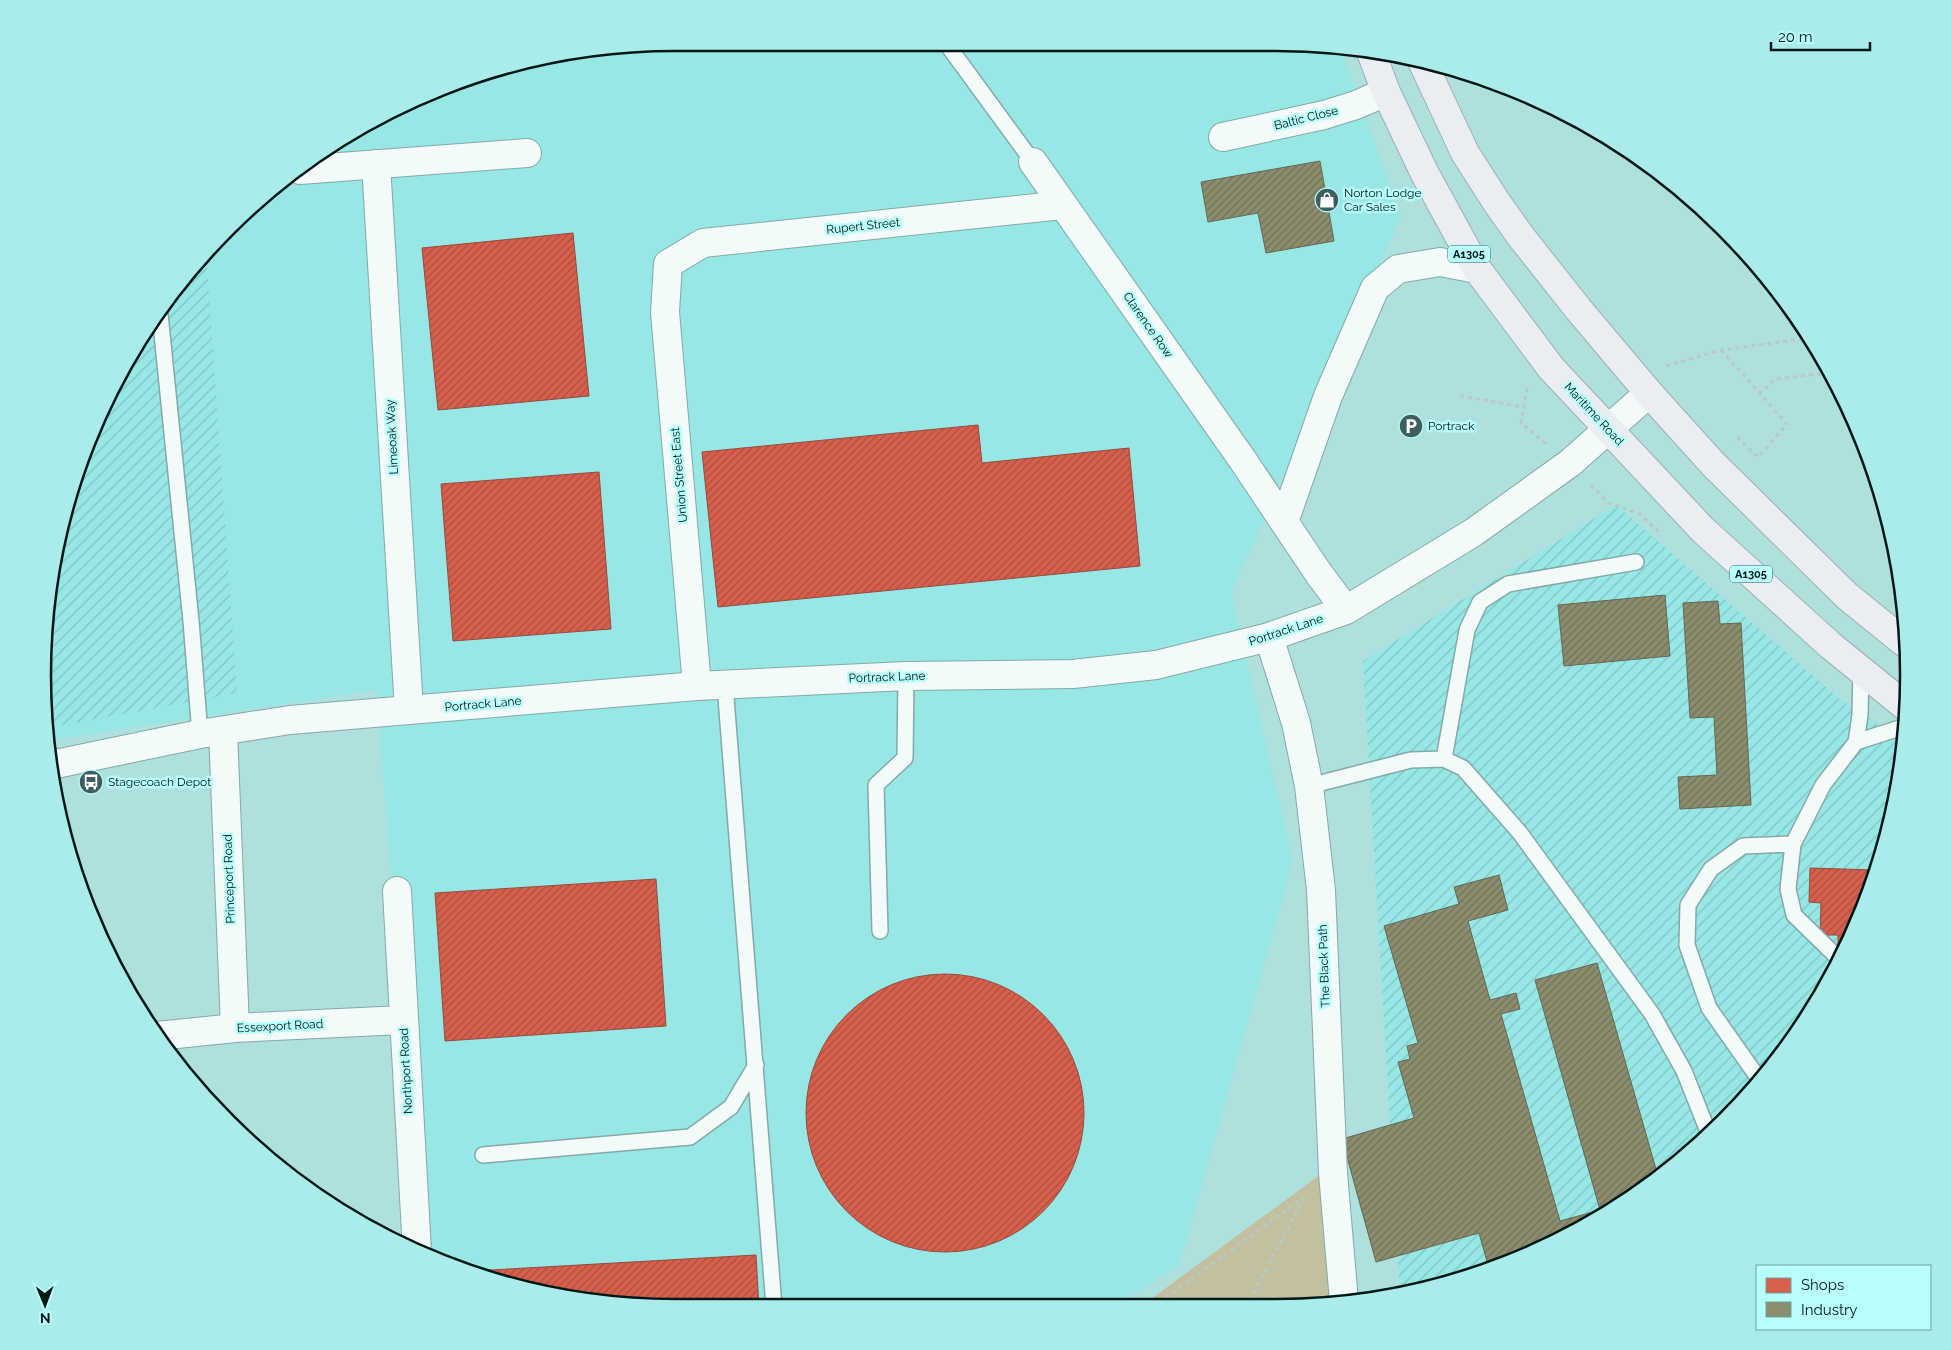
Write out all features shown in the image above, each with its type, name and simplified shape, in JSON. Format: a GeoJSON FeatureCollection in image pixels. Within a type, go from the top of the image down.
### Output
{"type":"FeatureCollection","features":[{"type":"Feature","properties":{"kind":"main road","name":"Maritime Road"},"geometry":{"type":"LineString","coordinates":[[1374,59],[1386,92],[1424,172],[1477,269],[1551,368],[1703,530],[1830,645],[1899,700]]}},
{"type":"Feature","properties":{"kind":"main road"},"geometry":{"type":"LineString","coordinates":[[1426,70],[1465,152],[1497,203],[1579,310],[1649,393],[1713,464],[1847,596],[1898,637]]}},
{"type":"Feature","properties":{"kind":"street","name":"Baltic Close"},"geometry":{"type":"LineString","coordinates":[[1223,136],[1324,115],[1356,105],[1386,92]]}},
{"type":"Feature","properties":{"kind":"street"},"geometry":{"type":"LineString","coordinates":[[310,169],[527,152]]}},
{"type":"Feature","properties":{"kind":"street","name":"Clarence Row"},"geometry":{"type":"LineString","coordinates":[[1033,162],[1242,459],[1319,574],[1346,610]]}},
{"type":"Feature","properties":{"kind":"street","name":"Limeoak Way"},"geometry":{"type":"LineString","coordinates":[[376,164],[409,710]]}},
{"type":"Feature","properties":{"kind":"street","name":"Rupert Street"},"geometry":{"type":"LineString","coordinates":[[668,264],[703,244],[1064,205]]}},
{"type":"Feature","properties":{"kind":"street"},"geometry":{"type":"LineString","coordinates":[[1284,522],[1328,396],[1375,288],[1398,269],[1440,262],[1477,269]]}},
{"type":"Feature","properties":{"kind":"street","name":"Union Street East"},"geometry":{"type":"LineString","coordinates":[[668,264],[665,312],[697,686]]}},
{"type":"Feature","properties":{"kind":"street","name":"Portrack Lane"},"geometry":{"type":"LineString","coordinates":[[58,764],[212,733],[290,720],[697,686],[906,676],[1073,674],[1156,665],[1269,637],[1346,610],[1474,532],[1570,464],[1649,393]]}},
{"type":"Feature","properties":{"kind":"street","name":"The Black Path"},"geometry":{"type":"LineString","coordinates":[[1269,637],[1296,723],[1309,786],[1321,890],[1333,1173],[1343,1294]]}},
{"type":"Feature","properties":{"kind":"street","name":"Princeport Road"},"geometry":{"type":"LineString","coordinates":[[212,733],[235,1028]]}},
{"type":"Feature","properties":{"kind":"street","name":"Northport Road"},"geometry":{"type":"LineString","coordinates":[[397,891],[416,1242]]}},
{"type":"Feature","properties":{"kind":"street","name":"Essexport Road"},"geometry":{"type":"LineString","coordinates":[[166,1035],[235,1028],[403,1020]]}},
{"type":"Feature","properties":{"kind":"lane","name":"Clarence Row"},"geometry":{"type":"LineString","coordinates":[[953,51],[1033,162]]}},
{"type":"Feature","properties":{"kind":"lane"},"geometry":{"type":"LineString","coordinates":[[161,321],[191,621],[212,733]]}},
{"type":"Feature","properties":{"kind":"lane"},"geometry":{"type":"LineString","coordinates":[[1444,759],[1467,630],[1480,602],[1508,584],[1636,562]]}},
{"type":"Feature","properties":{"kind":"lane"},"geometry":{"type":"LineString","coordinates":[[1834,954],[1794,915],[1788,889],[1793,844],[1823,785],[1856,742],[1860,715],[1861,670]]}},
{"type":"Feature","properties":{"kind":"lane"},"geometry":{"type":"LineString","coordinates":[[880,932],[876,785],[905,758],[906,676]]}},
{"type":"Feature","properties":{"kind":"lane"},"geometry":{"type":"LineString","coordinates":[[725,685],[773,1299]]}},
{"type":"Feature","properties":{"kind":"lane"},"geometry":{"type":"LineString","coordinates":[[1856,742],[1897,729]]}},
{"type":"Feature","properties":{"kind":"lane"},"geometry":{"type":"LineString","coordinates":[[1309,786],[1411,760],[1444,759],[1463,768],[1520,833],[1652,1014],[1684,1070],[1706,1126]]}},
{"type":"Feature","properties":{"kind":"lane"},"geometry":{"type":"LineString","coordinates":[[1755,1074],[1709,1008],[1687,945],[1688,905],[1711,869],[1743,846],[1793,844]]}},
{"type":"Feature","properties":{"kind":"lane"},"geometry":{"type":"LineString","coordinates":[[483,1156],[690,1137],[731,1107],[756,1065]]}},
{"type":"Feature","properties":{"kind":"path"},"geometry":{"type":"LineString","coordinates":[[1664,366],[1721,350],[1802,339]]}},
{"type":"Feature","properties":{"kind":"path"},"geometry":{"type":"LineString","coordinates":[[1721,350],[1786,424]]}},
{"type":"Feature","properties":{"kind":"path"},"geometry":{"type":"LineString","coordinates":[[1759,394],[1775,379],[1821,373]]}},
{"type":"Feature","properties":{"kind":"path"},"geometry":{"type":"LineString","coordinates":[[1460,396],[1524,407]]}},
{"type":"Feature","properties":{"kind":"path"},"geometry":{"type":"LineString","coordinates":[[1166,1299],[1333,1173]]}},
{"type":"Feature","properties":{"kind":"path"},"geometry":{"type":"LineString","coordinates":[[1251,1299],[1305,1196]]}},
{"type":"Feature","properties":{"kind":"shaded area"},"geometry":{"type":"Polygon","coordinates":[[[675,51],[1276,51],[1343,56],[1401,217],[1231,592],[1293,861],[1180,1264],[1127,1299],[675,1299],[634,1297],[553,1287],[475,1266],[418,1243],[377,690],[55,739],[51,675],[53,634],[63,553],[84,475],[116,399],[156,328],[206,264],[264,206],[328,156],[399,116],[475,84],[553,63],[634,53],[675,51]]]}},
{"type":"Feature","properties":{"kind":"shaded area"},"geometry":{"type":"Polygon","coordinates":[[[207,263],[237,693],[54,727],[51,675],[57,594],[63,553],[84,475],[99,436],[135,363],[156,328],[207,263]]]}},
{"type":"Feature","properties":{"kind":"shaded area"},"geometry":{"type":"Polygon","coordinates":[[[1616,505],[1840,699],[1896,736],[1888,797],[1867,875],[1852,914],[1816,987],[1795,1022],[1745,1086],[1717,1116],[1656,1170],[1623,1194],[1588,1215],[1515,1251],[1476,1266],[1400,1287],[1363,661],[1616,505]]]}},
{"type":"Feature","properties":{"kind":"shaded area"},"geometry":{"type":"Polygon","coordinates":[[[1321,1174],[1331,1296],[1276,1299],[1151,1299],[1321,1174]]]}},
{"type":"Feature","properties":{"kind":"building: Shops"},"geometry":{"type":"Polygon","coordinates":[[[573,233],[589,396],[438,410],[422,248],[573,233]]]}},
{"type":"Feature","properties":{"kind":"building: Shops"},"geometry":{"type":"Polygon","coordinates":[[[978,425],[982,463],[1129,448],[1140,566],[718,607],[702,452],[978,425]]]}},
{"type":"Feature","properties":{"kind":"building: Shops"},"geometry":{"type":"Polygon","coordinates":[[[599,472],[611,629],[453,641],[441,484],[599,472]]]}},
{"type":"Feature","properties":{"kind":"building: Shops"},"geometry":{"type":"Polygon","coordinates":[[[1810,868],[1868,870],[1838,944],[1838,935],[1820,935],[1821,903],[1809,902],[1810,868]]]}},
{"type":"Feature","properties":{"kind":"building: Shops"},"geometry":{"type":"Polygon","coordinates":[[[656,879],[666,1026],[445,1041],[435,893],[656,879]]]}},
{"type":"Feature","properties":{"kind":"building: Shops"},"geometry":{"type":"Polygon","coordinates":[[[959,974],[998,984],[1011,990],[1033,1005],[1053,1025],[1068,1047],[1074,1060],[1082,1086],[1084,1113],[1082,1140],[1068,1179],[1053,1201],[1033,1221],[1011,1236],[972,1250],[931,1252],[892,1242],[879,1236],[857,1221],[837,1201],[822,1179],[808,1140],[806,1099],[816,1060],[822,1047],[837,1025],[857,1005],[879,990],[918,976],[959,974]]]}},
{"type":"Feature","properties":{"kind":"building: Shops"},"geometry":{"type":"Polygon","coordinates":[[[756,1255],[759,1299],[675,1299],[594,1293],[553,1287],[489,1270],[756,1255]]]}},
{"type":"Feature","properties":{"kind":"building: Industry"},"geometry":{"type":"Polygon","coordinates":[[[1320,161],[1334,241],[1266,253],[1258,213],[1208,222],[1201,182],[1320,161]]]}},
{"type":"Feature","properties":{"kind":"building: Industry"},"geometry":{"type":"Polygon","coordinates":[[[1665,595],[1670,656],[1564,666],[1558,605],[1665,595]]]}},
{"type":"Feature","properties":{"kind":"building: Industry"},"geometry":{"type":"Polygon","coordinates":[[[1718,601],[1720,624],[1741,623],[1751,805],[1680,809],[1678,777],[1717,775],[1714,717],[1690,718],[1683,603],[1718,601]]]}},
{"type":"Feature","properties":{"kind":"building: Industry"},"geometry":{"type":"Polygon","coordinates":[[[1499,875],[1508,910],[1468,921],[1490,1000],[1516,993],[1520,1009],[1501,1014],[1560,1221],[1593,1212],[1552,1234],[1487,1262],[1479,1233],[1376,1262],[1342,1139],[1414,1118],[1398,1062],[1410,1059],[1407,1046],[1418,1043],[1384,926],[1459,904],[1454,887],[1499,875]]]}},
{"type":"Feature","properties":{"kind":"building: Industry"},"geometry":{"type":"Polygon","coordinates":[[[1597,963],[1656,1170],[1599,1208],[1535,980],[1597,963]]]}},
{"type":"Feature","properties":{"kind":"place","name":"Norton Lodge Car Sales"},"geometry":{"type":"Point","coordinates":[1327,200]}},
{"type":"Feature","properties":{"kind":"place","name":"Portrack"},"geometry":{"type":"Point","coordinates":[1411,426]}},
{"type":"Feature","properties":{"kind":"place","name":"Stagecoach Depot"},"geometry":{"type":"Point","coordinates":[91,782]}}]}
